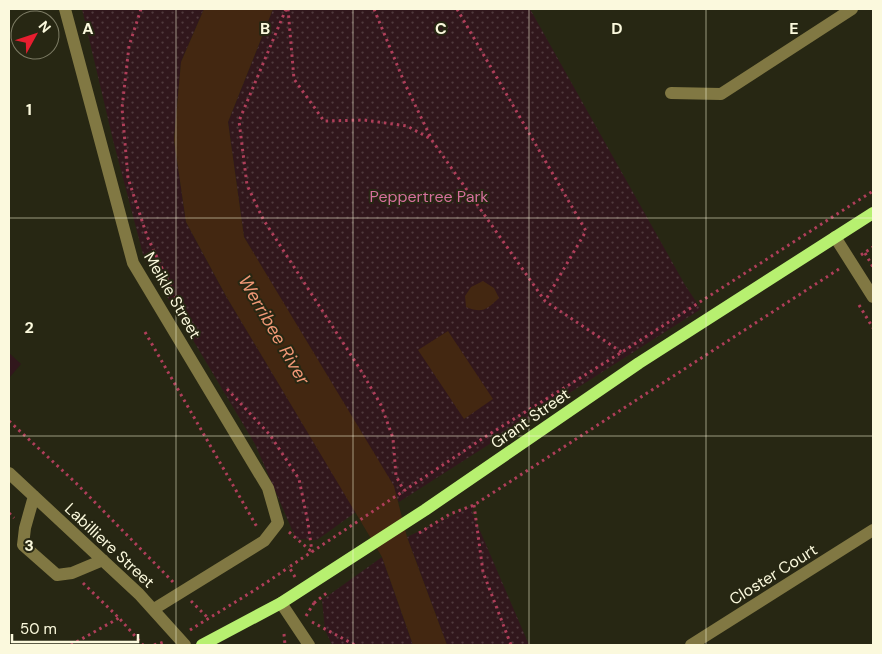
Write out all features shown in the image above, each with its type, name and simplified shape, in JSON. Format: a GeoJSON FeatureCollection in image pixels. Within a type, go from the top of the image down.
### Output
{"type":"FeatureCollection","features":[{"type":"Feature","properties":{"kind":"main road","name":"Grant Street"},"geometry":{"type":"LineString","coordinates":[[202,645],[281,603],[425,510],[639,363],[873,213]]}},
{"type":"Feature","properties":{"kind":"street","name":"Meikle Street"},"geometry":{"type":"LineString","coordinates":[[65,9],[133,263],[268,488],[278,523]]}},
{"type":"Feature","properties":{"kind":"street"},"geometry":{"type":"LineString","coordinates":[[671,93],[721,94],[852,9]]}},
{"type":"Feature","properties":{"kind":"street"},"geometry":{"type":"LineString","coordinates":[[835,237],[873,297]]}},
{"type":"Feature","properties":{"kind":"street","name":"Labilliere Street"},"geometry":{"type":"LineString","coordinates":[[9,473],[154,609],[181,642]]}},
{"type":"Feature","properties":{"kind":"street"},"geometry":{"type":"LineString","coordinates":[[34,496],[25,528],[23,545],[56,575],[72,573],[103,560]]}},
{"type":"Feature","properties":{"kind":"street"},"geometry":{"type":"LineString","coordinates":[[154,609],[264,541],[278,523]]}},
{"type":"Feature","properties":{"kind":"street","name":"Closter Court"},"geometry":{"type":"LineString","coordinates":[[691,645],[873,530]]}},
{"type":"Feature","properties":{"kind":"street"},"geometry":{"type":"LineString","coordinates":[[281,603],[309,645]]}},
{"type":"Feature","properties":{"kind":"path"},"geometry":{"type":"LineString","coordinates":[[141,9],[129,46],[122,108],[128,178],[147,236],[189,326]]}},
{"type":"Feature","properties":{"kind":"path"},"geometry":{"type":"LineString","coordinates":[[287,9],[294,78],[324,120],[364,120],[407,126],[431,139]]}},
{"type":"Feature","properties":{"kind":"path"},"geometry":{"type":"LineString","coordinates":[[287,9],[239,121],[247,185],[263,219],[360,369],[381,405],[393,438],[396,476],[403,491]]}},
{"type":"Feature","properties":{"kind":"path"},"geometry":{"type":"LineString","coordinates":[[374,9],[405,84],[431,139],[545,301],[639,363]]}},
{"type":"Feature","properties":{"kind":"path"},"geometry":{"type":"LineString","coordinates":[[457,9],[586,231],[545,301]]}},
{"type":"Feature","properties":{"kind":"path"},"geometry":{"type":"LineString","coordinates":[[312,552],[488,435],[622,352],[873,191]]}},
{"type":"Feature","properties":{"kind":"path"},"geometry":{"type":"LineString","coordinates":[[417,535],[450,514],[474,505],[873,247]]}},
{"type":"Feature","properties":{"kind":"path"},"geometry":{"type":"LineString","coordinates":[[864,253],[873,267]]}},
{"type":"Feature","properties":{"kind":"path"},"geometry":{"type":"LineString","coordinates":[[145,332],[257,527],[249,532]]}},
{"type":"Feature","properties":{"kind":"path"},"geometry":{"type":"LineString","coordinates":[[226,388],[270,435],[298,478],[312,552]]}},
{"type":"Feature","properties":{"kind":"path"},"geometry":{"type":"LineString","coordinates":[[9,421],[76,483],[208,618]]}},
{"type":"Feature","properties":{"kind":"path"},"geometry":{"type":"LineString","coordinates":[[474,505],[482,572],[511,645]]}},
{"type":"Feature","properties":{"kind":"path"},"geometry":{"type":"LineString","coordinates":[[278,523],[312,552]]}},
{"type":"Feature","properties":{"kind":"path"},"geometry":{"type":"LineString","coordinates":[[154,645],[181,642],[208,618],[235,604],[288,567]]}},
{"type":"Feature","properties":{"kind":"path"},"geometry":{"type":"LineString","coordinates":[[172,581],[180,576]]}},
{"type":"Feature","properties":{"kind":"path"},"geometry":{"type":"LineString","coordinates":[[71,645],[119,618]]}},
{"type":"Feature","properties":{"kind":"path"},"geometry":{"type":"LineString","coordinates":[[304,619],[356,645]]}},
{"type":"Feature","properties":{"kind":"green space"},"geometry":{"type":"Polygon","coordinates":[[[82,9],[204,9],[181,62],[174,140],[186,222],[226,296],[356,512],[317,540],[296,539],[255,444],[144,258],[113,140],[82,9]]]}},
{"type":"Feature","properties":{"kind":"green space","name":"Peppertree Park"},"geometry":{"type":"Polygon","coordinates":[[[273,9],[530,9],[685,285],[701,309],[399,502],[244,237],[228,122],[273,9]]]}},
{"type":"Feature","properties":{"kind":"green space"},"geometry":{"type":"Polygon","coordinates":[[[9,353],[21,364],[9,378],[9,353]]]}},
{"type":"Feature","properties":{"kind":"green space"},"geometry":{"type":"Polygon","coordinates":[[[474,505],[472,512],[529,645],[447,645],[445,640],[407,537],[474,505]]]}},
{"type":"Feature","properties":{"kind":"green space"},"geometry":{"type":"Polygon","coordinates":[[[382,557],[413,645],[332,645],[325,630],[322,600],[382,557]]]}},
{"type":"Feature","properties":{"kind":"water","name":"Werribee River"},"geometry":{"type":"Polygon","coordinates":[[[204,9],[273,9],[228,122],[244,237],[394,486],[407,537],[447,645],[413,645],[382,557],[226,296],[186,222],[174,140],[181,62],[204,9]]]}},
{"type":"Feature","properties":{"kind":"water"},"geometry":{"type":"Polygon","coordinates":[[[483,281],[494,288],[499,298],[481,310],[466,307],[465,296],[471,287],[483,281]]]}},
{"type":"Feature","properties":{"kind":"water"},"geometry":{"type":"Polygon","coordinates":[[[448,331],[493,399],[464,419],[418,350],[448,331]]]}}]}
